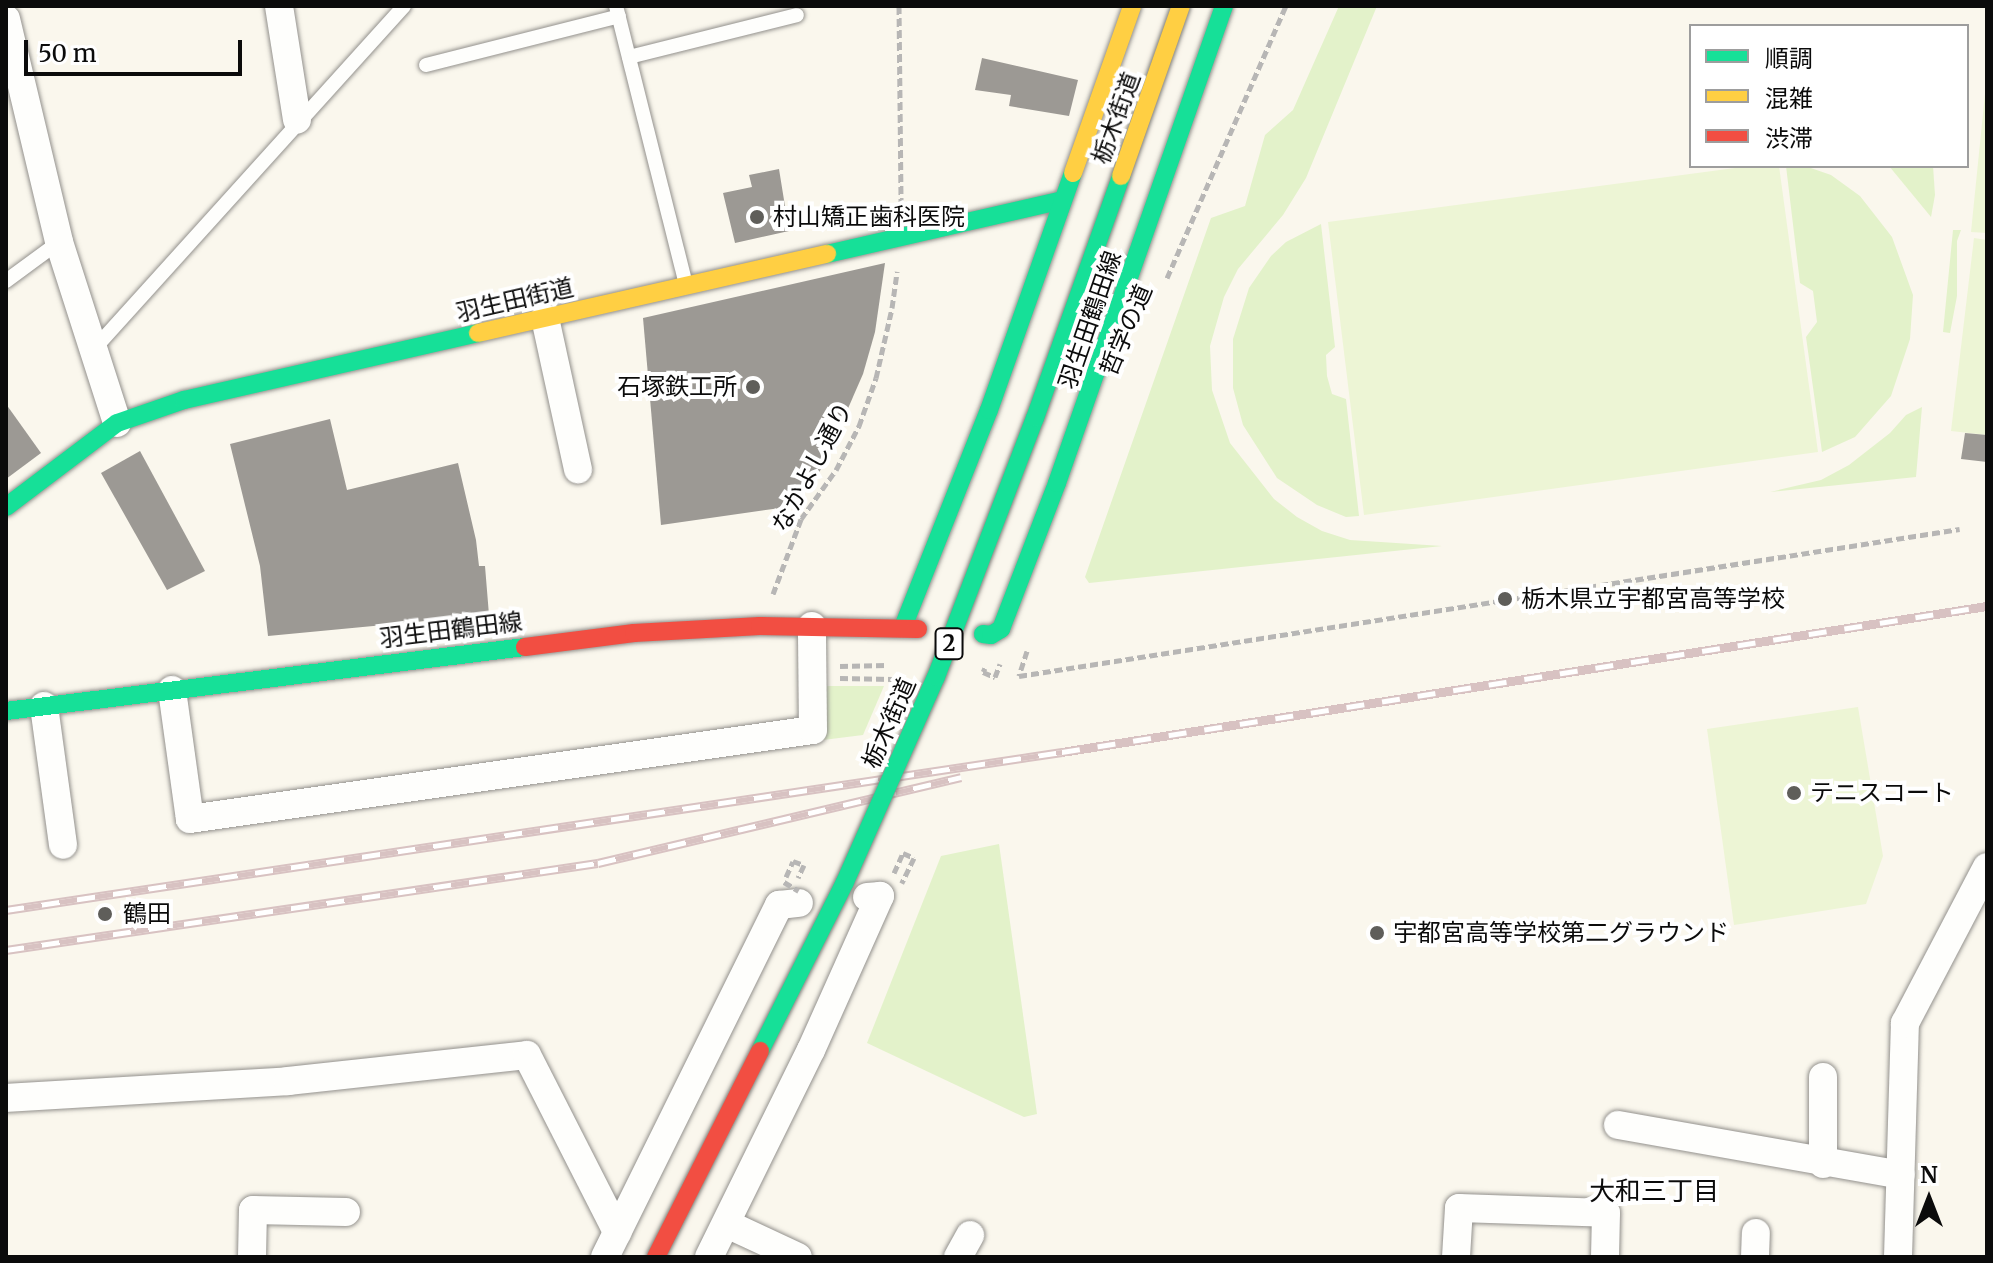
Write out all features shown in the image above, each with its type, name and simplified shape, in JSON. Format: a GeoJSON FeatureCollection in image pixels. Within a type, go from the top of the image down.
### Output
{"type":"FeatureCollection","features":[{"type":"Feature","properties":{"kind":"main road","name":"羽生田鶴田線"},"geometry":{"type":"LineString","coordinates":[[6,711],[634,633],[812,626],[910,628],[1132,6]]}},
{"type":"Feature","properties":{"kind":"main road","name":"栃木街道"},"geometry":{"type":"LineString","coordinates":[[656,1257],[845,882],[936,677],[1035,418],[1181,6]]}},
{"type":"Feature","properties":{"kind":"main road","name":"羽生田鶴田線"},"geometry":{"type":"LineString","coordinates":[[983,634],[991,635],[1001,629],[1057,483],[1224,6]]}},
{"type":"Feature","properties":{"kind":"main road","name":"羽生田街道"},"geometry":{"type":"LineString","coordinates":[[6,507],[117,423],[184,400],[1062,200]]}},
{"type":"Feature","properties":{"kind":"street"},"geometry":{"type":"LineString","coordinates":[[279,6],[297,120]]}},
{"type":"Feature","properties":{"kind":"street"},"geometry":{"type":"LineString","coordinates":[[6,19],[59,242],[117,423]]}},
{"type":"Feature","properties":{"kind":"street"},"geometry":{"type":"LineString","coordinates":[[545,318],[578,469]]}},
{"type":"Feature","properties":{"kind":"street"},"geometry":{"type":"LineString","coordinates":[[172,690],[190,819],[813,730],[812,626]]}},
{"type":"Feature","properties":{"kind":"street"},"geometry":{"type":"LineString","coordinates":[[44,706],[63,845]]}},
{"type":"Feature","properties":{"kind":"street"},"geometry":{"type":"LineString","coordinates":[[1898,1257],[1905,1023],[1987,867]]}},
{"type":"Feature","properties":{"kind":"street"},"geometry":{"type":"LineString","coordinates":[[611,1245],[779,905],[794,890]]}},
{"type":"Feature","properties":{"kind":"street"},"geometry":{"type":"LineString","coordinates":[[709,1257],[880,896],[867,897]]}},
{"type":"Feature","properties":{"kind":"street"},"geometry":{"type":"LineString","coordinates":[[6,1098],[288,1081],[527,1055],[611,1245]]}},
{"type":"Feature","properties":{"kind":"street"},"geometry":{"type":"LineString","coordinates":[[1823,1077],[1823,1164]]}},
{"type":"Feature","properties":{"kind":"street"},"geometry":{"type":"LineString","coordinates":[[1618,1125],[1823,1164],[1901,1175]]}},
{"type":"Feature","properties":{"kind":"street"},"geometry":{"type":"LineString","coordinates":[[1456,1257],[1459,1208],[1606,1213],[1605,1257]]}},
{"type":"Feature","properties":{"kind":"street"},"geometry":{"type":"LineString","coordinates":[[252,1257],[253,1210],[346,1212]]}},
{"type":"Feature","properties":{"kind":"street"},"geometry":{"type":"LineString","coordinates":[[727,1224],[798,1257]]}},
{"type":"Feature","properties":{"kind":"lane"},"geometry":{"type":"LineString","coordinates":[[95,348],[297,120],[404,6]]}},
{"type":"Feature","properties":{"kind":"lane"},"geometry":{"type":"LineString","coordinates":[[426,65],[617,11],[686,285]]}},
{"type":"Feature","properties":{"kind":"lane"},"geometry":{"type":"LineString","coordinates":[[629,57],[797,15]]}},
{"type":"Feature","properties":{"kind":"lane"},"geometry":{"type":"LineString","coordinates":[[6,281],[59,242]]}},
{"type":"Feature","properties":{"kind":"path"},"geometry":{"type":"LineString","coordinates":[[899,6],[901,220]]}},
{"type":"Feature","properties":{"kind":"path","name":"哲学の道"},"geometry":{"type":"LineString","coordinates":[[1165,282],[1286,6]]}},
{"type":"Feature","properties":{"kind":"path","name":"なかよし通り"},"geometry":{"type":"LineString","coordinates":[[769,603],[801,519],[836,470],[859,426],[882,350],[897,266]]}},
{"type":"Feature","properties":{"kind":"path"},"geometry":{"type":"LineString","coordinates":[[1029,646],[1019,676],[1960,529]]}},
{"type":"Feature","properties":{"kind":"path"},"geometry":{"type":"LineString","coordinates":[[887,665],[838,666],[838,678],[893,679]]}},
{"type":"Feature","properties":{"kind":"green space"},"geometry":{"type":"Polygon","coordinates":[[[1339,6],[1377,6],[1306,178],[1283,215],[1238,269],[1224,297],[1210,346],[1212,390],[1230,443],[1274,499],[1297,517],[1322,531],[1350,540],[1442,546],[1089,583],[1085,577],[1211,218],[1245,206],[1265,135],[1293,110],[1339,6]]]}},
{"type":"Feature","properties":{"kind":"green space"},"geometry":{"type":"Polygon","coordinates":[[[1987,74],[1987,233],[1971,232],[1987,74]]]}},
{"type":"Feature","properties":{"kind":"green space"},"geometry":{"type":"Polygon","coordinates":[[[1735,168],[1779,168],[1818,452],[1364,515],[1328,222],[1735,168]]]}},
{"type":"Feature","properties":{"kind":"green space"},"geometry":{"type":"Polygon","coordinates":[[[1786,168],[1811,168],[1831,175],[1860,196],[1892,237],[1913,295],[1910,339],[1891,396],[1855,437],[1822,452],[1806,337],[1817,322],[1813,291],[1800,283],[1786,168]]]}},
{"type":"Feature","properties":{"kind":"green space"},"geometry":{"type":"Polygon","coordinates":[[[1891,168],[1933,168],[1935,195],[1931,217],[1891,168]]]}},
{"type":"Feature","properties":{"kind":"green space"},"geometry":{"type":"Polygon","coordinates":[[[1321,224],[1335,347],[1326,355],[1327,376],[1332,394],[1346,399],[1359,516],[1346,517],[1317,505],[1277,478],[1243,425],[1233,388],[1233,339],[1249,288],[1271,256],[1286,242],[1321,224]]]}},
{"type":"Feature","properties":{"kind":"green space"},"geometry":{"type":"Polygon","coordinates":[[[1953,230],[1961,230],[1957,241],[1957,296],[1950,333],[1943,332],[1953,230]]]}},
{"type":"Feature","properties":{"kind":"green space"},"geometry":{"type":"Polygon","coordinates":[[[1974,238],[1987,240],[1987,435],[1951,431],[1974,238]]]}},
{"type":"Feature","properties":{"kind":"green space"},"geometry":{"type":"Polygon","coordinates":[[[1922,407],[1916,477],[1770,492],[1821,480],[1849,465],[1890,433],[1906,415],[1922,407]]]}},
{"type":"Feature","properties":{"kind":"green space"},"geometry":{"type":"Polygon","coordinates":[[[825,686],[884,686],[863,735],[823,740],[825,686]]]}},
{"type":"Feature","properties":{"kind":"green space","name":"テニスコート"},"geometry":{"type":"Polygon","coordinates":[[[1858,707],[1883,856],[1866,904],[1734,925],[1707,729],[1858,707]]]}},
{"type":"Feature","properties":{"kind":"green space"},"geometry":{"type":"Polygon","coordinates":[[[999,844],[1037,1114],[1024,1117],[867,1043],[941,856],[999,844]]]}},
{"type":"Feature","properties":{"kind":"building"},"geometry":{"type":"Polygon","coordinates":[[[982,58],[1078,80],[1069,116],[1009,106],[1011,95],[975,90],[982,58]]]}},
{"type":"Feature","properties":{"kind":"building","name":"村山矯正歯科医院"},"geometry":{"type":"Polygon","coordinates":[[[779,169],[789,231],[735,243],[723,193],[752,187],[749,175],[779,169]]]}},
{"type":"Feature","properties":{"kind":"building","name":"石塚鉄工所"},"geometry":{"type":"Polygon","coordinates":[[[885,263],[875,332],[863,374],[822,468],[794,506],[661,525],[643,318],[885,263]]]}},
{"type":"Feature","properties":{"kind":"building"},"geometry":{"type":"Polygon","coordinates":[[[6,404],[41,453],[6,479],[6,404]]]}},
{"type":"Feature","properties":{"kind":"building"},"geometry":{"type":"Polygon","coordinates":[[[330,419],[347,490],[458,463],[479,566],[485,566],[489,615],[268,636],[260,566],[230,444],[330,419]]]}},
{"type":"Feature","properties":{"kind":"building"},"geometry":{"type":"Polygon","coordinates":[[[1965,433],[1987,435],[1987,462],[1961,459],[1965,433]]]}},
{"type":"Feature","properties":{"kind":"building"},"geometry":{"type":"Polygon","coordinates":[[[140,451],[205,571],[167,590],[101,473],[140,451]]]}},
{"type":"Feature","properties":{"kind":"railway"},"geometry":{"type":"LineString","coordinates":[[6,910],[1062,752],[1987,606]]}},
{"type":"Feature","properties":{"kind":"railway"},"geometry":{"type":"LineString","coordinates":[[6,950],[598,863],[961,777]]}},
{"type":"Feature","properties":{"kind":"traffic: fast"},"geometry":{"type":"LineString","coordinates":[[983,634],[991,635],[1001,629],[1057,483],[1224,6]]}},
{"type":"Feature","properties":{"kind":"traffic: fast"},"geometry":{"type":"LineString","coordinates":[[903,627],[989,410],[1073,173]]}},
{"type":"Feature","properties":{"kind":"traffic: fast"},"geometry":{"type":"LineString","coordinates":[[760,1051],[845,882],[936,677],[1035,418],[1121,176]]}},
{"type":"Feature","properties":{"kind":"traffic: fast"},"geometry":{"type":"LineString","coordinates":[[827,254],[1062,200]]}},
{"type":"Feature","properties":{"kind":"traffic: fast"},"geometry":{"type":"LineString","coordinates":[[6,507],[117,423],[184,400],[478,333]]}},
{"type":"Feature","properties":{"kind":"traffic: fast"},"geometry":{"type":"LineString","coordinates":[[6,711],[525,647]]}},
{"type":"Feature","properties":{"kind":"traffic: slow"},"geometry":{"type":"LineString","coordinates":[[1073,173],[1132,6]]}},
{"type":"Feature","properties":{"kind":"traffic: slow"},"geometry":{"type":"LineString","coordinates":[[1121,176],[1181,6]]}},
{"type":"Feature","properties":{"kind":"traffic: slow"},"geometry":{"type":"LineString","coordinates":[[478,333],[827,254]]}},
{"type":"Feature","properties":{"kind":"traffic: jam"},"geometry":{"type":"LineString","coordinates":[[525,647],[634,633],[760,626],[918,629]]}},
{"type":"Feature","properties":{"kind":"traffic: jam"},"geometry":{"type":"LineString","coordinates":[[656,1257],[760,1051]]}},
{"type":"Feature","properties":{"kind":"place","name":"村山矯正歯科医院"},"geometry":{"type":"Point","coordinates":[757,217]}},
{"type":"Feature","properties":{"kind":"place","name":"石塚鉄工所"},"geometry":{"type":"Point","coordinates":[753,387]}},
{"type":"Feature","properties":{"kind":"place","name":"栃木県立宇都宮高等学校"},"geometry":{"type":"Point","coordinates":[1505,599]}},
{"type":"Feature","properties":{"kind":"place","name":"テニスコート"},"geometry":{"type":"Point","coordinates":[1794,793]}},
{"type":"Feature","properties":{"kind":"place","name":"鶴田"},"geometry":{"type":"Point","coordinates":[105,914]}},
{"type":"Feature","properties":{"kind":"place","name":"宇都宮高等学校第二グラウンド"},"geometry":{"type":"Point","coordinates":[1377,933]}},
{"type":"Feature","properties":{"kind":"district","name":"大和三丁目"},"geometry":{"type":"Point","coordinates":[1654,1191]}}]}
